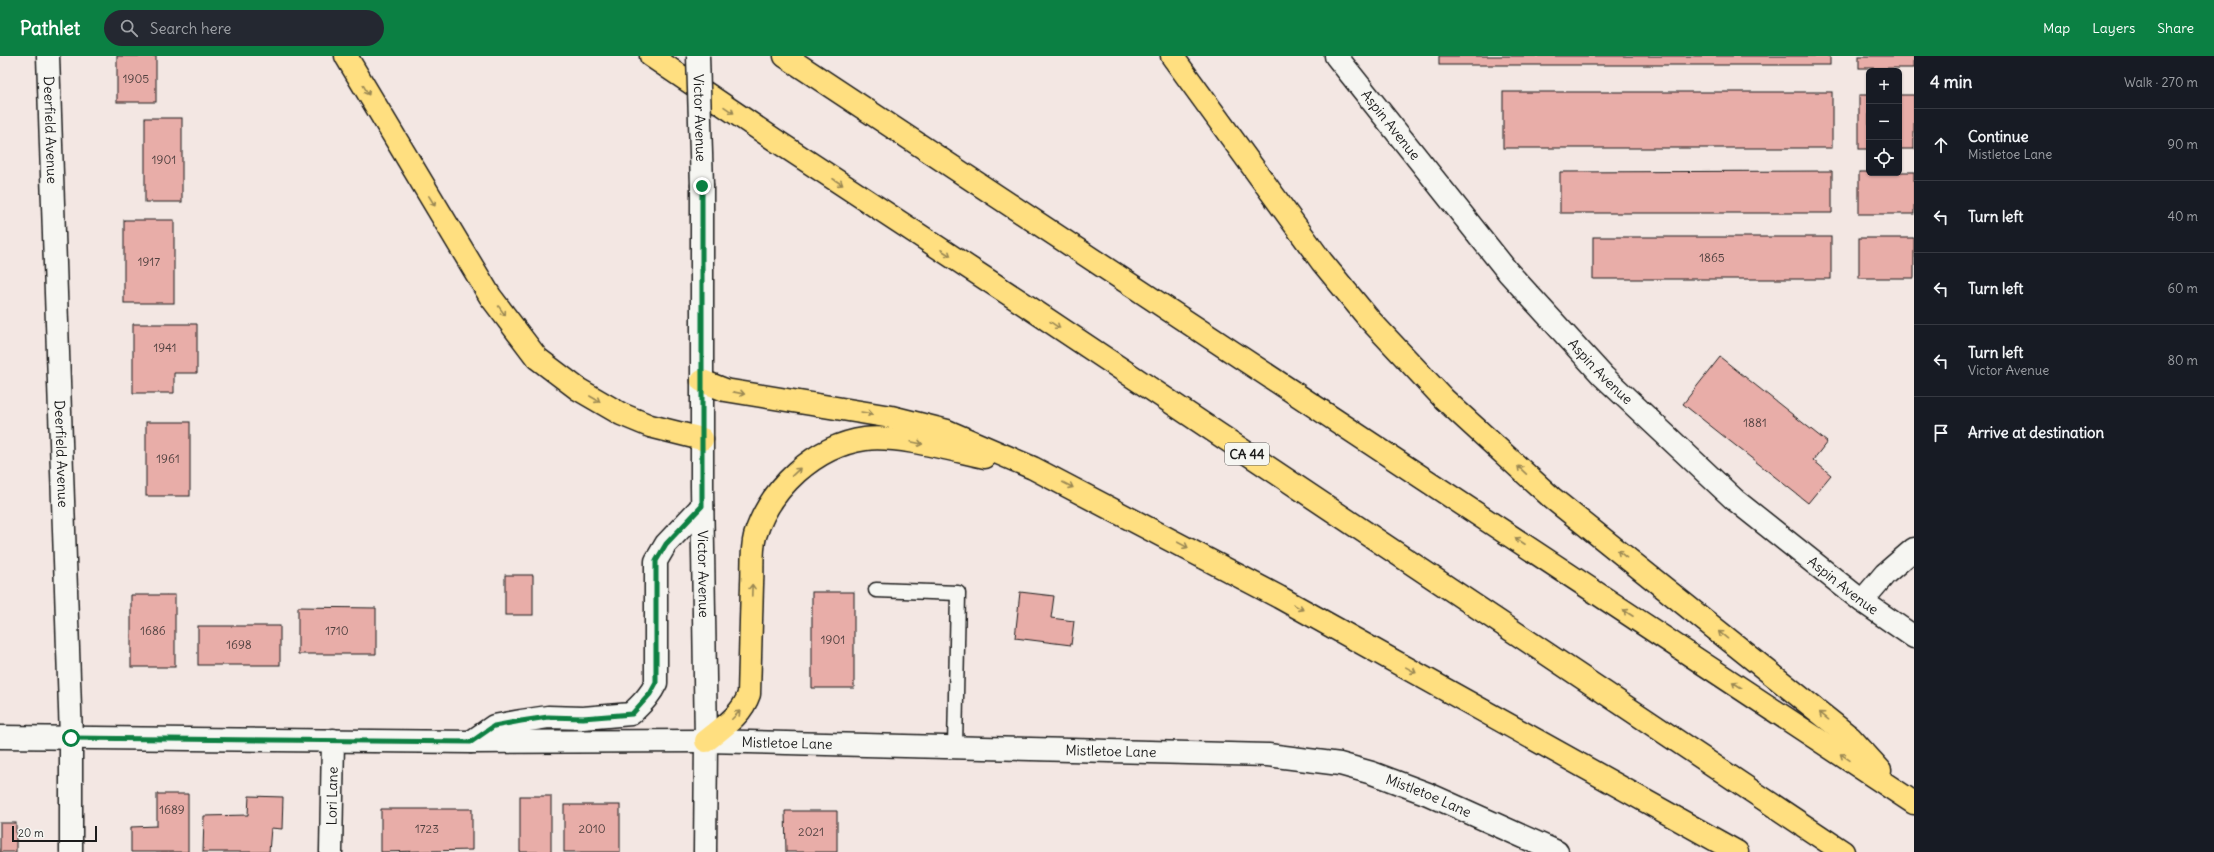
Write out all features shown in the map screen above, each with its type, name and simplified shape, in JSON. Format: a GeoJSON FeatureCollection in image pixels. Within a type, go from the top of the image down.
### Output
{"type":"FeatureCollection","features":[{"type":"Feature","properties":{"kind":"highway"},"geometry":{"type":"LineString","coordinates":[[346,56],[490,296],[537,358],[578,390],[621,414],[650,426],[702,439]]}},
{"type":"Feature","properties":{"kind":"highway","name":"CA 44"},"geometry":{"type":"LineString","coordinates":[[651,56],[1842,852]]}},
{"type":"Feature","properties":{"kind":"highway"},"geometry":{"type":"LineString","coordinates":[[785,56],[1907,798]]}},
{"type":"Feature","properties":{"kind":"highway"},"geometry":{"type":"LineString","coordinates":[[1172,56],[1322,262],[1369,319],[1444,399],[1552,498],[1850,737],[1907,798]]}},
{"type":"Feature","properties":{"kind":"highway"},"geometry":{"type":"LineString","coordinates":[[702,380],[726,390],[891,417],[947,431],[1033,468],[1272,593],[1737,852]]}},
{"type":"Feature","properties":{"kind":"highway"},"geometry":{"type":"LineString","coordinates":[[706,741],[736,716],[745,705],[749,694],[755,537],[771,504],[791,478],[807,462],[840,446],[866,439],[908,441],[1033,468]]}},
{"type":"Feature","properties":{"kind":"street","name":"Deerfield Avenue"},"geometry":{"type":"LineString","coordinates":[[48,56],[71,738],[71,852]]}},
{"type":"Feature","properties":{"kind":"street","name":"Victor Avenue"},"geometry":{"type":"LineString","coordinates":[[698,56],[702,186],[702,506],[706,741],[705,852]]}},
{"type":"Feature","properties":{"kind":"street","name":"Aspin Avenue"},"geometry":{"type":"LineString","coordinates":[[1336,56],[1516,282],[1603,376],[1735,500],[1862,601],[1914,637]]}},
{"type":"Feature","properties":{"kind":"street"},"geometry":{"type":"LineString","coordinates":[[471,742],[494,726],[521,721],[548,717],[583,718],[632,714],[650,694],[656,683],[656,561],[666,544],[702,506]]}},
{"type":"Feature","properties":{"kind":"street"},"geometry":{"type":"LineString","coordinates":[[1862,601],[1885,574],[1914,549]]}},
{"type":"Feature","properties":{"kind":"street","name":"Mistletoe Lane"},"geometry":{"type":"LineString","coordinates":[[0,737],[471,742],[706,741],[1268,755],[1340,764],[1372,773],[1428,794],[1557,852]]}},
{"type":"Feature","properties":{"kind":"street","name":"Lori Lane"},"geometry":{"type":"LineString","coordinates":[[331,852],[333,740]]}},
{"type":"Feature","properties":{"kind":"lane"},"geometry":{"type":"LineString","coordinates":[[876,590],[958,593],[955,747]]}},
{"type":"Feature","properties":{"kind":"building"},"geometry":{"type":"Polygon","coordinates":[[[117,56],[156,56],[156,102],[117,102],[117,56]]]}},
{"type":"Feature","properties":{"kind":"building"},"geometry":{"type":"Polygon","coordinates":[[[1439,56],[1830,56],[1830,65],[1439,65],[1439,56]]]}},
{"type":"Feature","properties":{"kind":"building"},"geometry":{"type":"Polygon","coordinates":[[[1859,56],[1914,56],[1914,68],[1859,68],[1859,56]]]}},
{"type":"Feature","properties":{"kind":"building"},"geometry":{"type":"Polygon","coordinates":[[[1503,92],[1832,92],[1832,148],[1503,148],[1503,92]]]}},
{"type":"Feature","properties":{"kind":"building"},"geometry":{"type":"Polygon","coordinates":[[[1859,95],[1866,95],[1866,149],[1859,149],[1859,95]]]}},
{"type":"Feature","properties":{"kind":"building"},"geometry":{"type":"Polygon","coordinates":[[[1902,95],[1914,95],[1914,149],[1902,149],[1902,95]]]}},
{"type":"Feature","properties":{"kind":"building"},"geometry":{"type":"Polygon","coordinates":[[[145,118],[182,118],[182,202],[145,202],[145,118]]]}},
{"type":"Feature","properties":{"kind":"building"},"geometry":{"type":"Polygon","coordinates":[[[1832,171],[1832,213],[1560,213],[1560,172],[1832,171]]]}},
{"type":"Feature","properties":{"kind":"building"},"geometry":{"type":"Polygon","coordinates":[[[1859,172],[1866,172],[1866,176],[1902,176],[1902,172],[1914,172],[1914,214],[1859,214],[1859,172]]]}},
{"type":"Feature","properties":{"kind":"building"},"geometry":{"type":"Polygon","coordinates":[[[124,220],[174,220],[174,303],[124,303],[124,220]]]}},
{"type":"Feature","properties":{"kind":"building"},"geometry":{"type":"Polygon","coordinates":[[[1593,237],[1831,237],[1831,279],[1593,279],[1593,237]]]}},
{"type":"Feature","properties":{"kind":"building"},"geometry":{"type":"Polygon","coordinates":[[[1859,238],[1914,238],[1914,278],[1859,278],[1859,238]]]}},
{"type":"Feature","properties":{"kind":"building"},"geometry":{"type":"Polygon","coordinates":[[[133,324],[197,324],[197,373],[174,373],[174,393],[133,393],[133,324]]]}},
{"type":"Feature","properties":{"kind":"building"},"geometry":{"type":"Polygon","coordinates":[[[1720,357],[1827,442],[1813,460],[1831,475],[1808,503],[1683,404],[1720,357]]]}},
{"type":"Feature","properties":{"kind":"building"},"geometry":{"type":"Polygon","coordinates":[[[146,422],[190,422],[190,496],[146,496],[146,422]]]}},
{"type":"Feature","properties":{"kind":"building"},"geometry":{"type":"Polygon","coordinates":[[[505,575],[533,575],[533,615],[505,615],[505,575]]]}},
{"type":"Feature","properties":{"kind":"building"},"geometry":{"type":"Polygon","coordinates":[[[812,592],[854,592],[854,688],[812,688],[812,592]]]}},
{"type":"Feature","properties":{"kind":"building"},"geometry":{"type":"Polygon","coordinates":[[[1020,592],[1054,596],[1051,618],[1074,621],[1071,645],[1015,638],[1020,592]]]}},
{"type":"Feature","properties":{"kind":"building"},"geometry":{"type":"Polygon","coordinates":[[[131,595],[175,595],[175,667],[131,667],[131,595]]]}},
{"type":"Feature","properties":{"kind":"building"},"geometry":{"type":"Polygon","coordinates":[[[298,607],[376,608],[376,654],[298,654],[298,607]]]}},
{"type":"Feature","properties":{"kind":"building"},"geometry":{"type":"Polygon","coordinates":[[[198,626],[280,626],[280,665],[198,665],[198,626]]]}},
{"type":"Feature","properties":{"kind":"building"},"geometry":{"type":"Polygon","coordinates":[[[157,794],[188,794],[188,852],[131,852],[131,827],[157,826],[157,794]]]}},
{"type":"Feature","properties":{"kind":"building"},"geometry":{"type":"Polygon","coordinates":[[[249,796],[283,797],[282,829],[271,828],[269,852],[203,852],[204,816],[248,815],[249,796]]]}},
{"type":"Feature","properties":{"kind":"building"},"geometry":{"type":"Polygon","coordinates":[[[520,796],[551,796],[551,852],[520,852],[520,796]]]}},
{"type":"Feature","properties":{"kind":"building"},"geometry":{"type":"Polygon","coordinates":[[[564,805],[620,805],[620,852],[564,852],[564,805]]]}},
{"type":"Feature","properties":{"kind":"building"},"geometry":{"type":"Polygon","coordinates":[[[381,809],[472,809],[472,850],[381,852],[381,809]]]}},
{"type":"Feature","properties":{"kind":"building"},"geometry":{"type":"Polygon","coordinates":[[[785,811],[837,811],[837,852],[786,852],[785,811]]]}},
{"type":"Feature","properties":{"kind":"building"},"geometry":{"type":"Polygon","coordinates":[[[0,823],[16,823],[16,852],[0,852],[0,823]]]}},
{"type":"Feature","properties":{"kind":"route"},"geometry":{"type":"LineString","coordinates":[[71,738],[471,742],[494,726],[521,721],[548,717],[583,718],[632,714],[650,694],[656,683],[656,561],[666,544],[702,506],[702,186]]}}]}
